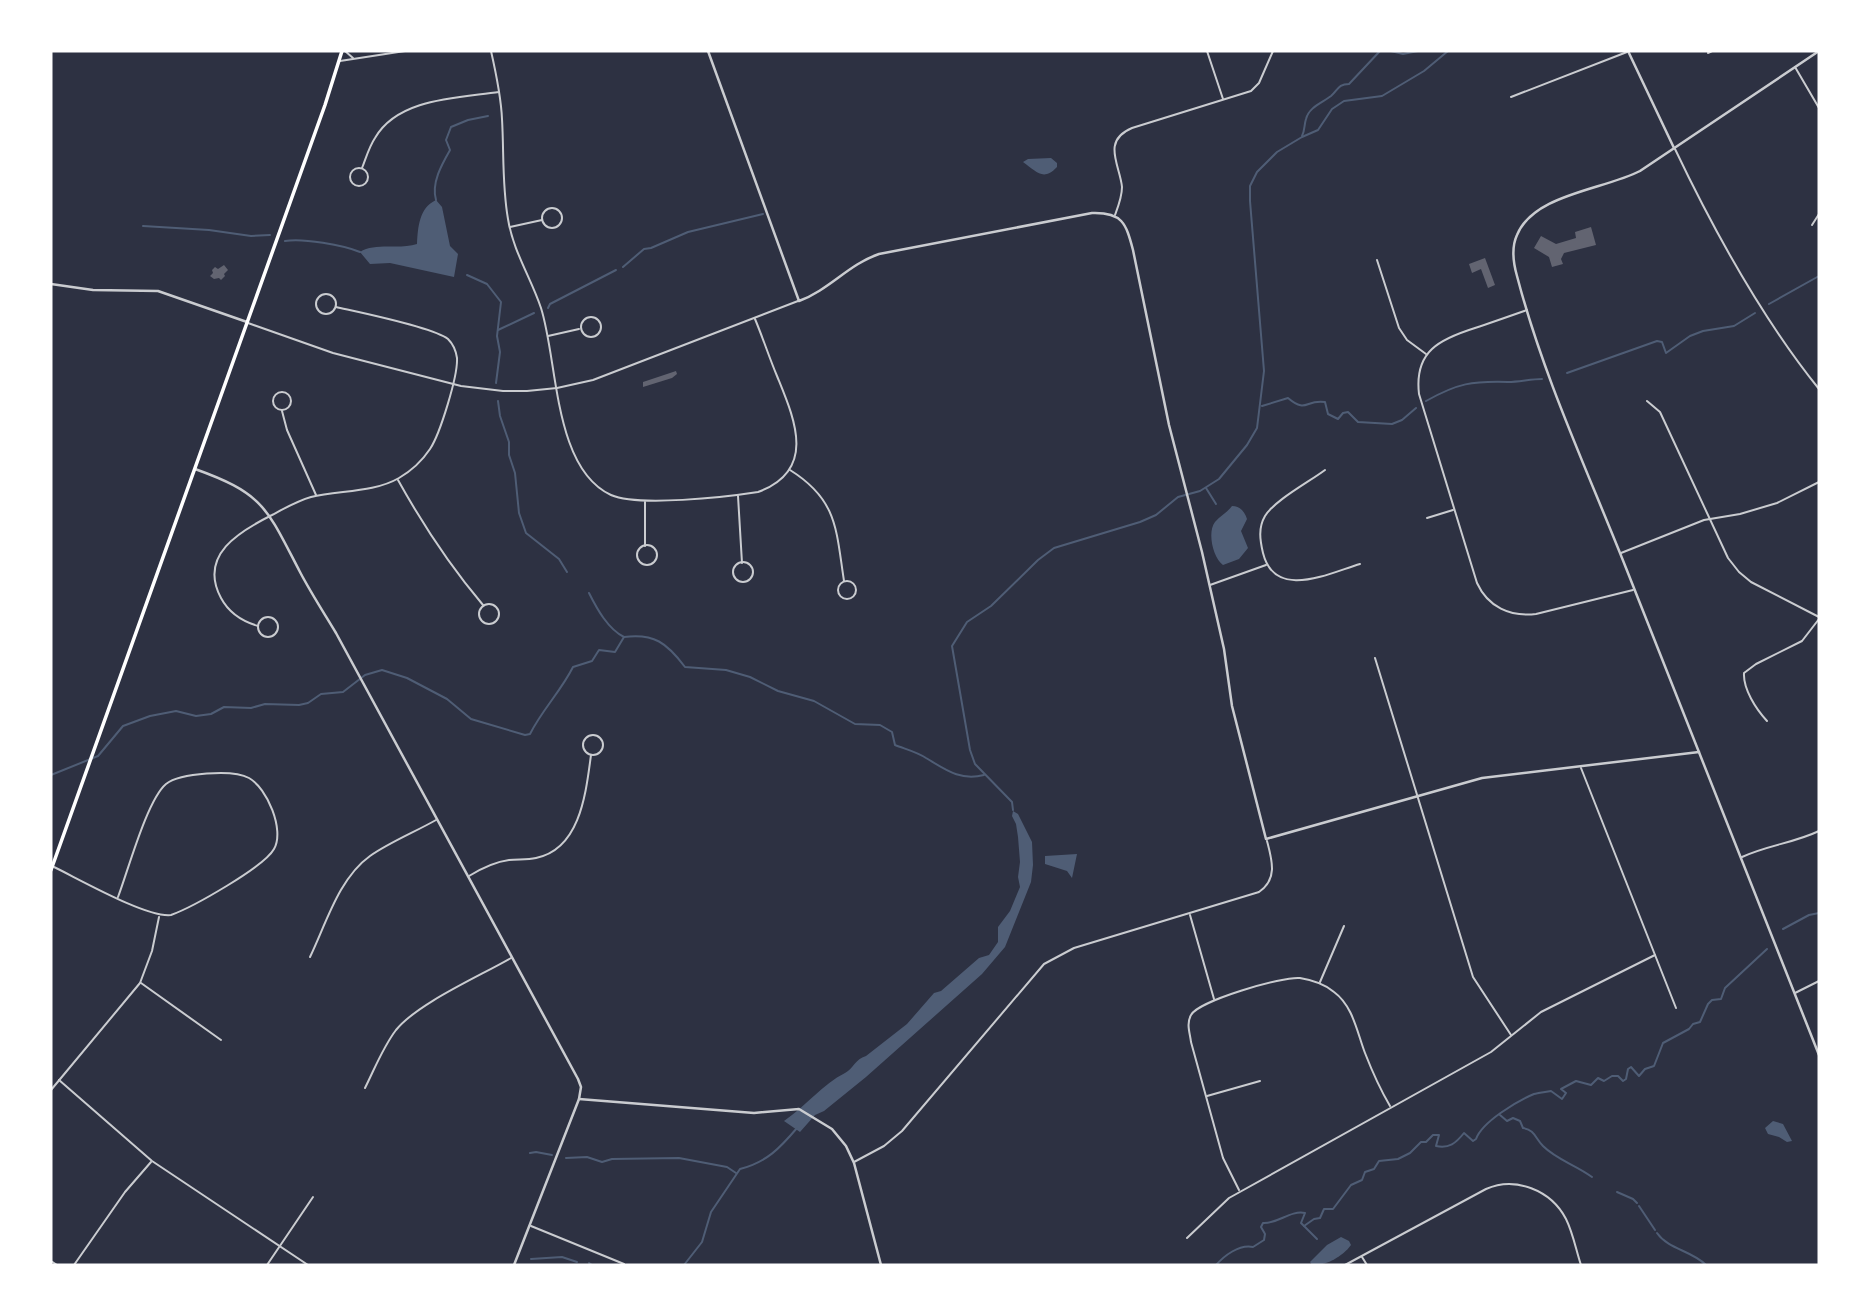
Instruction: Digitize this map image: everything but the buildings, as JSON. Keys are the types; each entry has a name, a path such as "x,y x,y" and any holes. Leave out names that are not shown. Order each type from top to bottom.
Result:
{"highway":[{"path":"51,868 343,51"}],"street":[{"path":"343,51 354,59"},
{"path":"339,61 405,51"},
{"path":"491,51 499,92 509,228 541,308 564,427 587,477 610,495 645,501 738,495 769,488 789,470 797,450 796,426 755,319"},
{"path":"708,51 799,301"},
{"path":"1207,51 1223,100"},
{"path":"1115,215 1122,192 1114,153 1120,135 1132,128 1256,88 1273,51"},
{"path":"1511,97 1628,51 1706,215 1790,354 1819,389"},
{"path":"1708,53 1712,51"},
{"path":"1819,51 1625,179 1546,204 1529,216 1518,232 1513,249 1517,276 1552,383 1819,1055"},
{"path":"1796,67 1819,108"},
{"path":"362,168 376,135 400,113 423,104 499,92"},
{"path":"362,168 367,171 368,180 365,185 356,186 351,181 351,172 362,168"},
{"path":"549,209 559,211 562,216 561,222 554,227 548,226 543,220 544,213 549,209"},
{"path":"51,284 93,290 158,291 333,353 452,383 503,391 557,388 593,380 799,301 820,291 855,264 879,254 1091,213 1115,215 1125,226 1133,250 1169,425 1210,584 1224,649 1232,706 1272,872 1264,888 1254,894 1074,948 1044,964 902,1130 884,1146 856,1159 854,1163"},
{"path":"1812,225 1819,214"},
{"path":"509,228 543,220"},
{"path":"1377,260 1399,328 1407,340 1427,355"},
{"path":"328,294 333,297 336,307 330,313 323,313 318,310 317,301 328,294"},
{"path":"258,626 240,619 225,605 216,584 216,567 222,550 230,540 298,501 376,486 398,479 416,465 432,446 452,383 457,358 447,338 430,331 336,307"},
{"path":"1528,310 1436,344 1427,355 1419,374 1419,394 1477,583 1489,601 1514,614 1536,614 1634,589"},
{"path":"588,317 594,318 600,325 597,334 591,337 580,329 583,320 588,317"},
{"path":"548,335 580,329"},
{"path":"282,411 290,406 291,400 288,394 282,392 274,396 272,401 274,407 282,411 287,430 316,496"},
{"path":"1647,401 1660,412 1728,558 1739,572 1767,592 1819,618 1802,641 1744,673 1754,703 1767,721"},
{"path":"195,469 237,486 253,497 270,515 578,1079 581,1087 579,1099 514,1265"},
{"path":"789,470 822,496 832,514 844,581"},
{"path":"1325,470 1265,516 1260,534 1267,565 1283,578 1296,582 1360,564"},
{"path":"398,479 451,567 484,605"},
{"path":"1620,553 1709,518 1760,509 1819,482"},
{"path":"738,495 742,563"},
{"path":"645,501 645,546"},
{"path":"1427,518 1454,509"},
{"path":"645,546 651,546 656,553 655,559 648,565 642,563 637,555 639,549 645,546"},
{"path":"742,563 748,565 752,572 748,580 743,582 737,580 733,574 736,565 742,563"},
{"path":"1210,584 1267,565"},
{"path":"844,581 852,582 856,587 854,596 849,599 843,598 838,591 839,585 844,581"},
{"path":"490,603 499,609 496,622 486,624 481,620 480,610 484,605 490,603"},
{"path":"269,616 275,619 278,628 275,634 265,637 259,633 258,626 263,618 269,616"},
{"path":"1375,658 1473,976 1512,1036"},
{"path":"589,735 596,735 601,739 602,748 598,754 591,755 585,752 582,742 589,735"},
{"path":"1266,839 1492,776 1699,752"},
{"path":"468,876 492,864 541,857 563,843 584,801 591,755"},
{"path":"1581,767 1676,1008"},
{"path":"51,868 159,915 180,912 261,863 274,849 278,839 276,819 258,786 249,778 228,772 167,783 155,799 118,897"},
{"path":"310,957 340,895 358,867 373,854 437,820"},
{"path":"1741,857 1771,845 1793,842 1819,831"},
{"path":"1189,914 1214,999"},
{"path":"51,1090 140,983 152,951 159,915"},
{"path":"1319,983 1344,926"},
{"path":"1187,1238 1219,1206 1240,1191 1491,1052 1542,1012 1655,955"},
{"path":"365,1088 383,1050 404,1022 423,1007 513,958"},
{"path":"1240,1191 1223,1158 1188,1025 1192,1013 1198,1007 1214,999 1284,980 1300,978 1319,983 1334,992 1347,1005 1378,1085 1390,1107"},
{"path":"1795,993 1819,981"},
{"path":"140,983 220,1040"},
{"path":"60,1080 152,1161 308,1265"},
{"path":"1206,1096 1260,1081"},
{"path":"579,1099 754,1113 799,1109 839,1135 854,1163 881,1265"},
{"path":"74,1265 125,1192 152,1161"},
{"path":"1345,1265 1486,1189 1509,1184 1539,1192 1559,1209 1566,1219 1581,1265"},
{"path":"267,1265 313,1197"},
{"path":"530,1226 624,1264"},
{"path":"1362,1256 1367,1265"},
{"path":"51,1261 57,1265"}],"water":[{"path":"1051,158 1057,163 1057,167 1048,174 1040,174 1023,162 1028,159"},
{"path":"436,200 442,207 450,246 458,254 454,277 390,263 370,264 360,252 373,247 417,244 423,213 430,203"},
{"path":"1232,506 1240,508 1246,516 1241,531 1248,548 1239,559 1223,565 1214,551 1211,532 1215,522"},
{"path":"1013,811 1018,814 1032,842 1033,865 1031,882 1005,947 982,974 866,1077 824,1111 815,1115 800,1132 784,1121 829,1083 848,1071 859,1059 907,1024 934,993 941,991 979,958 989,955 998,942 998,927 1010,911 1020,887 1018,837"},
{"path":"1077,854 1072,878 1067,871 1045,864 1045,856"},
{"path":"1773,1121 1783,1124 1792,1141 1787,1142 1768,1134 1765,1128"},
{"path":"1341,1237 1351,1245 1338,1257 1312,1265 1310,1262 1327,1245"}],"waterway":[{"path":"1302,136 1310,111 1340,86 1349,84 1380,51"},
{"path":"1391,51 1403,54 1418,51"},
{"path":"1013,810 1012,802 975,764 970,750 952,646 967,622 991,606 1054,548 1140,522 1156,515 1178,497 1200,491 1219,479 1247,445 1257,428 1264,371 1250,201 1250,186 1257,172 1277,152 1318,130 1332,109 1344,101 1382,96 1424,71 1448,51"},
{"path":"436,200 436,180 450,150 446,140 451,127 488,116"},
{"path":"623,267 644,249 688,232 763,214"},
{"path":"143,226 209,230 251,236 270,235"},
{"path":"285,241 323,243 360,252"},
{"path":"548,308 550,304 616,270"},
{"path":"467,275 487,284 501,302 496,383"},
{"path":"1769,304 1819,276"},
{"path":"498,330 534,313"},
{"path":"1567,373 1657,341 1662,342 1666,353 1690,336 1734,326 1755,313"},
{"path":"1426,401 1466,384 1542,379"},
{"path":"1262,406 1288,398 1303,406 1313,402 1325,402 1328,414 1338,419 1348,412 1358,422 1392,424 1402,420 1416,408"},
{"path":"498,401 515,473 519,513 526,533 559,559 567,572"},
{"path":"1206,488 1216,504"},
{"path":"589,593 608,624 624,637"},
{"path":"51,775 98,756 123,726 150,716 176,711 196,716 211,714 224,707 299,705 308,703 321,694 343,692 365,675 382,670 407,678 447,699 471,719 525,735 530,734 573,667 592,661 599,650 615,652 624,637 634,636 652,638 666,646 685,667 726,670 750,677 778,691 814,701 855,724 880,725 892,732 895,745 919,754 954,773 968,777 984,775"},
{"path":"1783,929 1809,915 1819,913"},
{"path":"1216,1265 1232,1252 1242,1247 1253,1247 1264,1240 1265,1234 1261,1227 1263,1223 1300,1213 1305,1213 1301,1223 1304,1226 1320,1218 1324,1209 1333,1209 1351,1185 1362,1180 1365,1172 1374,1169 1379,1161 1398,1159 1433,1135 1439,1135 1436,1146 1441,1147 1452,1144 1464,1133 1473,1141 1493,1119 1534,1094 1551,1091 1562,1099 1566,1093 1561,1089 1576,1081 1591,1085 1598,1078 1604,1081 1612,1076 1618,1076 1623,1081 1631,1067 1639,1076 1645,1069 1654,1066 1663,1043 1700,1022 1708,1004 1712,1000 1721,999 1725,988 1767,949"},
{"path":"1500,1115 1507,1121 1513,1118 1520,1121 1523,1128 1532,1132 1548,1151 1592,1177"},
{"path":"684,1265 702,1242 711,1212 740,1169 772,1153 797,1128"},
{"path":"530,1153 552,1155"},
{"path":"566,1158 587,1157 602,1162 612,1159 679,1158 727,1167 736,1173"},
{"path":"1617,1192 1637,1203"},
{"path":"1639,1206 1655,1230"},
{"path":"1304,1226 1317,1239"},
{"path":"1657,1233 1668,1243 1706,1265"},
{"path":"531,1259 562,1257 577,1262"}]}
